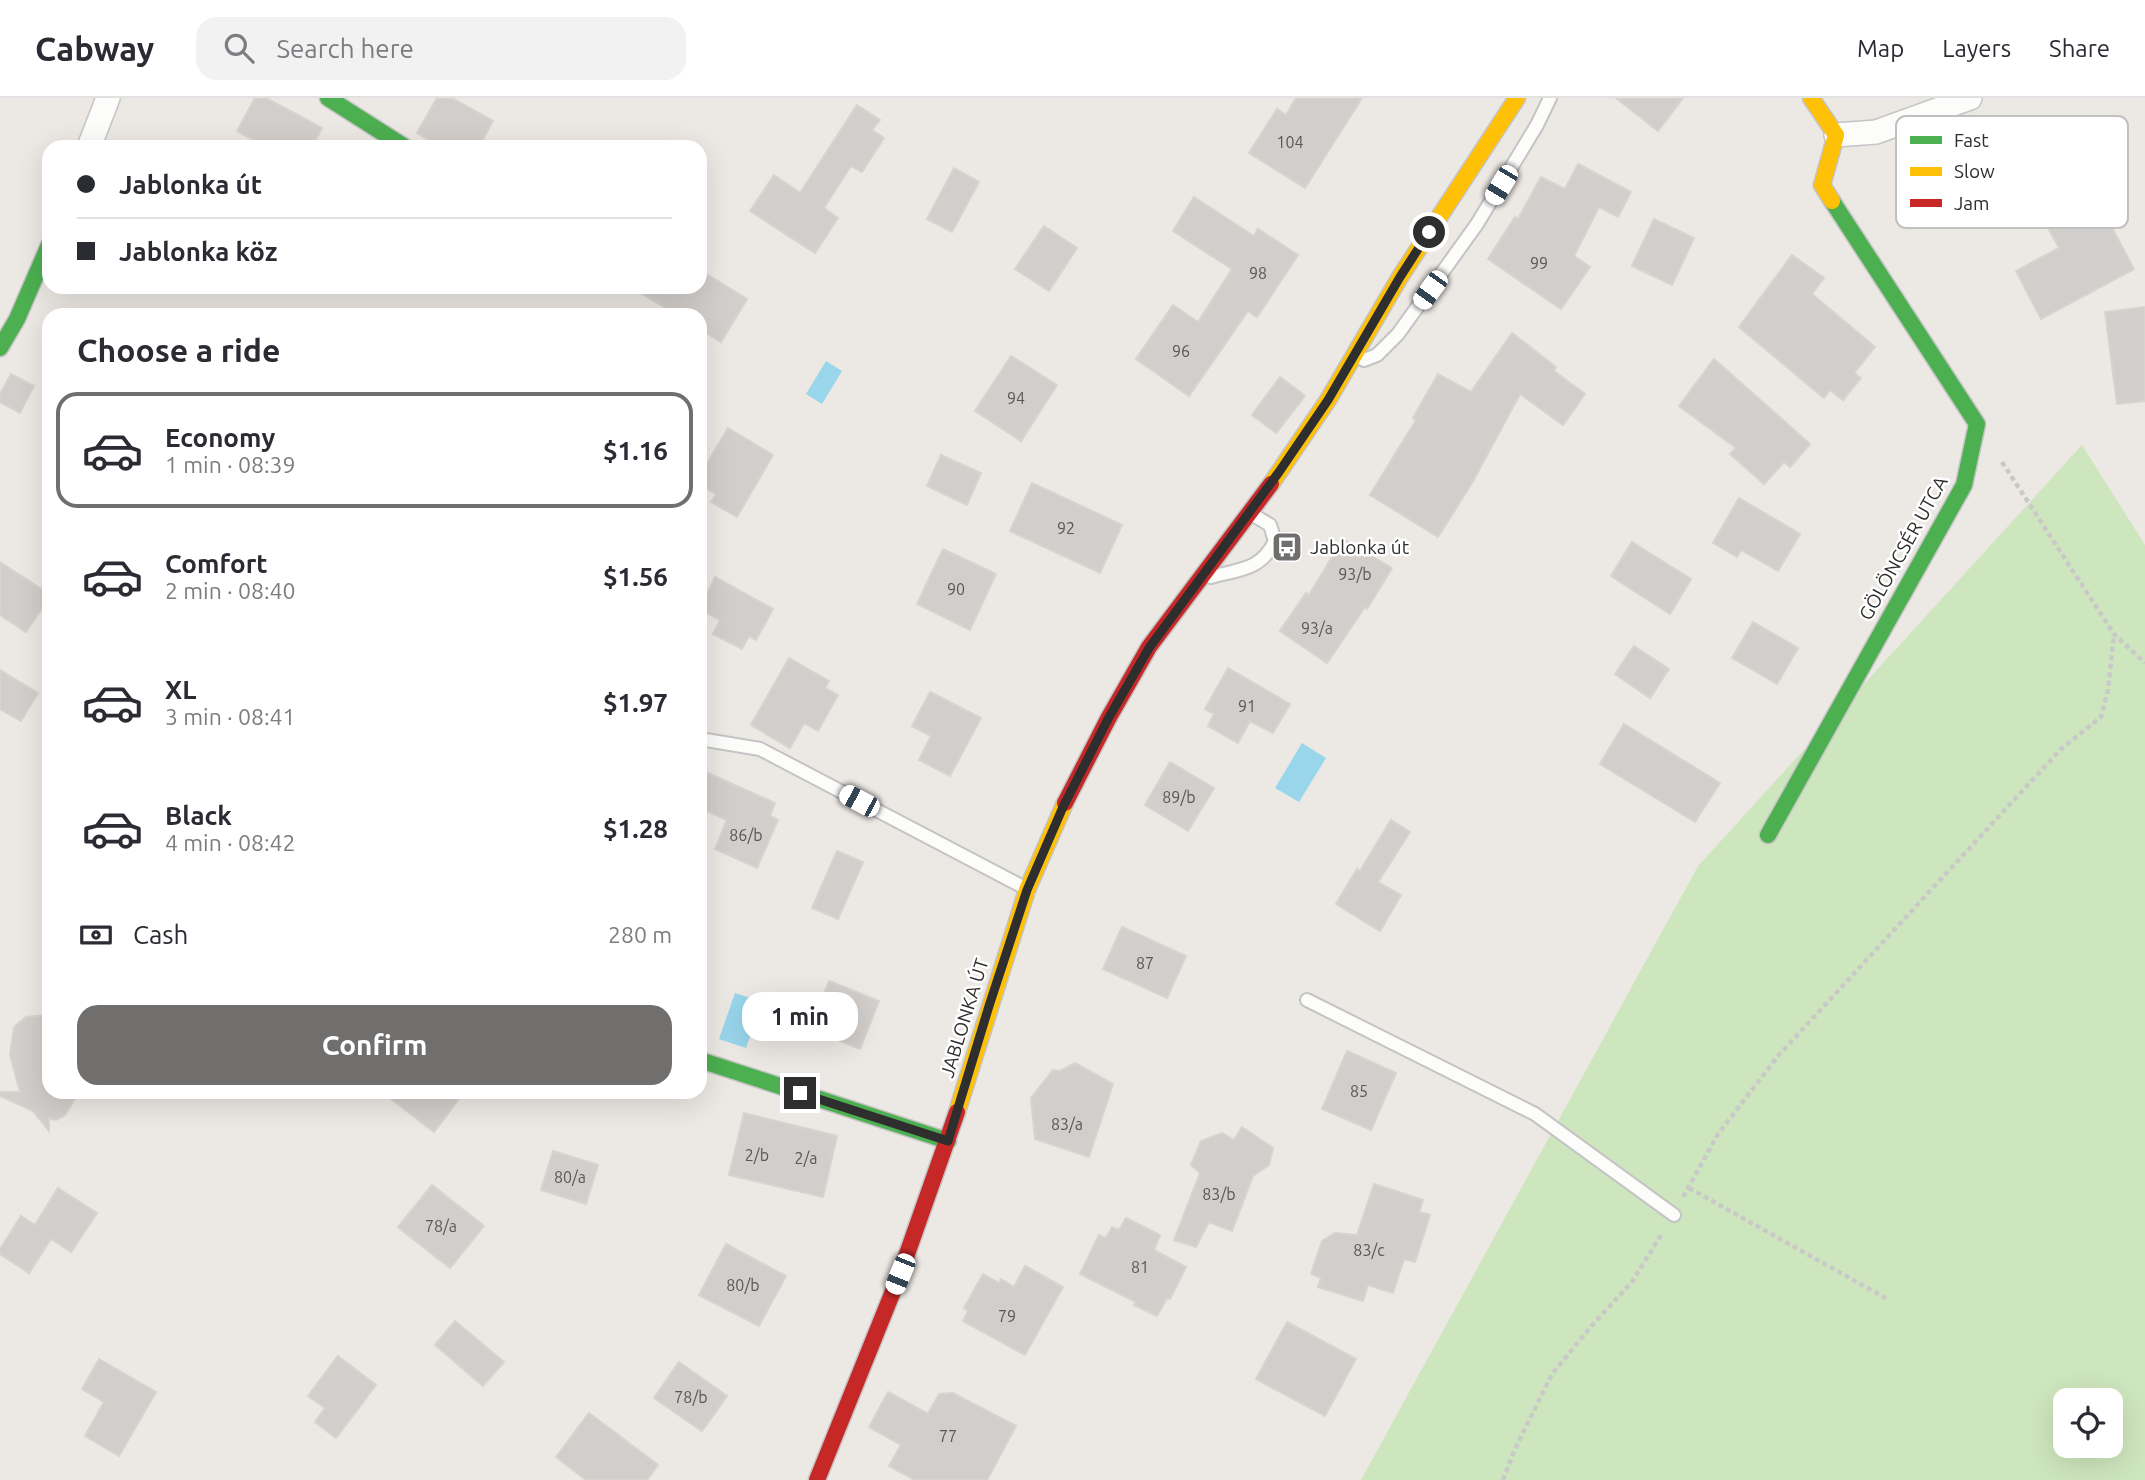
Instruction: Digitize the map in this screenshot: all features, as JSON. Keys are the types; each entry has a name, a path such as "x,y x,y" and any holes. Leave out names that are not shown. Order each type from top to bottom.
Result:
{"street":[{"path":"92,140 108,98"},
{"path":"328,98 394,140"},
{"name":"JABLONKA ÚT","path":"817,1480 900,1274 948,1141 1027,890 1063,807 1108,719 1149,648 1328,400 1400,277 1517,98"},
{"path":"1811,98 1836,135 1876,132 1896,125"},
{"path":"1920,116 1970,98"},
{"name":"GÖLÖNCSÉR UTCA","path":"1768,835 1964,485 1977,424 1822,185 1836,135"},
{"path":"0,348 17,319 42,262"},
{"path":"707,1062 948,1141"}],"lane":[{"path":"1355,355 1364,360 1377,355 1398,334 1477,224 1537,125 1550,98"},
{"path":"1197,581 1255,565 1268,555 1275,541 1270,526 1249,513"},
{"path":"707,740 760,749 1027,890"},
{"path":"1307,999 1535,1114 1674,1214"}],"path":[{"path":"2000,459 2114,634 2145,663"},
{"path":"1503,1480 1515,1449 1552,1374 1632,1282 1718,1135 1778,1056 2060,750 2101,717 2108,690 2114,634"},
{"path":"1689,1188 1889,1300"}],"green space":[{"path":"2082,445 2145,545 2145,1480 1361,1480 1698,866"}],"water":[{"path":"826,361 842,371 822,404 806,394"},
{"path":"1302,743 1326,758 1299,802 1275,788"},
{"path":"735,993 762,1002 746,1048 719,1039"}],"building":[{"path":"255,98 266,98 322,128 316,140 253,140 237,131"},
{"path":"437,98 452,98 493,121 483,140 428,140 417,133"},
{"path":"1296,98 1362,98 1305,188 1249,153 1277,109 1286,115"},
{"path":"1616,98 1683,98 1658,131"},
{"path":"857,105 880,120 872,130 884,138 862,172 851,166 824,208 838,218 815,253 750,211 774,175 800,193"},
{"path":"1578,164 1631,192 1618,217 1599,207 1574,256 1590,267 1561,309 1488,259 1515,217 1518,219 1541,177 1565,189"},
{"path":"954,168 979,182 952,232 927,219"},
{"path":"1194,197 1254,236 1258,229 1298,255 1257,317 1248,311 1189,396 1136,359 1173,305 1198,322 1232,269 1173,231"},
{"path":"1654,219 1694,238 1672,285 1632,266"},
{"path":"1044,226 1077,248 1049,291 1015,269"},
{"path":"2048,228 2112,228 2134,269 2041,319 2016,271 2059,248"},
{"path":"1792,255 1824,278 1812,294 1875,347 1854,373 1861,378 1843,400 1830,390 1824,398 1739,327"},
{"path":"707,274 747,299 721,342 707,333 707,308 666,308 642,294 707,294"},
{"path":"2145,307 2145,401 2117,404 2105,312"},
{"path":"1512,333 1556,367 1554,371 1585,394 1563,425 1520,394 1472,483 1438,537 1370,495 1416,420 1413,418 1438,374 1471,392"},
{"path":"1011,356 1057,385 1021,441 975,411"},
{"path":"1714,359 1810,444 1790,467 1784,462 1764,484 1730,454 1736,448 1679,406"},
{"path":"11,374 34,386 20,413 0,402 0,394"},
{"path":"1280,377 1305,396 1276,433 1252,415"},
{"path":"728,428 773,455 737,517 711,502 716,494 707,489 707,463"},
{"path":"941,455 981,473 967,505 927,486"},
{"path":"1032,483 1122,525 1100,573 1010,531"},
{"path":"1739,498 1800,534 1778,571 1741,550 1737,557 1713,543"},
{"path":"1343,539 1392,568 1367,609 1365,607 1327,663 1280,631 1306,593 1309,595"},
{"path":"1632,542 1691,579 1670,614 1611,576"},
{"path":"943,549 996,574 970,630 917,604"},
{"path":"0,562 42,589 42,608 26,632 0,615"},
{"path":"715,577 773,609 756,640 749,636 742,649 713,634 720,620 707,613 707,594"},
{"path":"1753,622 1798,648 1777,684 1732,658"},
{"path":"1634,646 1669,669 1650,698 1615,674"},
{"path":"789,658 829,681 825,688 838,695 818,731 804,723 790,748 751,725"},
{"path":"1228,668 1290,704 1273,733 1250,721 1238,743 1208,726 1214,714 1205,709"},
{"path":"0,670 38,693 21,721 0,709"},
{"path":"930,692 981,718 950,776 919,760 931,736 912,726"},
{"path":"1624,724 1720,783 1695,822 1600,764"},
{"path":"1170,762 1214,788 1188,831 1145,805"},
{"path":"708,773 775,803 770,816 778,820 757,868 715,849 727,820 707,811"},
{"path":"1391,820 1410,832 1378,882 1401,895 1380,931 1336,904"},
{"path":"837,851 863,862 838,919 812,908"},
{"path":"1122,927 1186,956 1167,998 1103,969"},
{"path":"829,981 879,1001 860,1049 810,1029"},
{"path":"42,1016 42,1099 75,1099 65,1115 56,1120 49,1118 49,1131 33,1111 0,1096 0,1092 20,1092 10,1055 14,1027 26,1017"},
{"path":"1347,1051 1396,1073 1371,1130 1322,1109"},
{"path":"1075,1063 1113,1084 1089,1157 1035,1139 1031,1098 1053,1070 1060,1071"},
{"path":"391,1099 459,1099 434,1132"},
{"path":"744,1113 837,1136 823,1197 729,1175"},
{"path":"1242,1127 1273,1148 1269,1165 1253,1176 1232,1231 1209,1222 1196,1247 1174,1240 1200,1173 1191,1165 1201,1141 1222,1133 1234,1140"},
{"path":"553,1151 598,1165 586,1204 541,1190"},
{"path":"1374,1184 1423,1200 1419,1212 1430,1215 1415,1262 1404,1259 1393,1293 1368,1285 1363,1301 1318,1287 1321,1278 1311,1274 1322,1241 1335,1233 1357,1235"},
{"path":"432,1185 484,1226 450,1268 398,1227"},
{"path":"58,1188 97,1213 71,1252 51,1239 29,1273 0,1254 0,1249 21,1216 35,1225"},
{"path":"1126,1218 1160,1235 1154,1250 1186,1267 1170,1299 1167,1298 1157,1316 1134,1305 1136,1302 1080,1274 1099,1235 1106,1238 1112,1227 1119,1230"},
{"path":"726,1244 786,1276 759,1326 699,1295"},
{"path":"1025,1266 1063,1287 1025,1355 963,1321 968,1311 964,1308 983,1274 999,1283 1001,1279 1014,1287"},
{"path":"455,1321 504,1362 483,1386 435,1345"},
{"path":"1287,1322 1356,1359 1325,1416 1256,1379"},
{"path":"338,1356 376,1385 336,1438 315,1422 325,1408 308,1396"},
{"path":"99,1359 156,1392 119,1456 85,1436 104,1402 82,1389"},
{"path":"679,1362 727,1396 702,1431 654,1398"},
{"path":"888,1392 928,1414 939,1394 953,1393 1016,1426 987,1480 915,1480 889,1466 901,1445 869,1427"},
{"path":"589,1413 658,1465 647,1480 586,1480 556,1457"}],"traffic: fast":[{"path":"328,98 394,140"},
{"path":"1768,835 1964,485 1977,424 1832,201"},
{"path":"0,348 17,319 42,261"},
{"path":"707,1062 948,1141"}],"traffic: slow":[{"path":"1271,484 1328,400 1400,277 1517,98"},
{"path":"1811,98 1836,135 1822,185 1832,201"},
{"path":"957,1112 1027,890 1065,803"}],"traffic: jam":[{"path":"1065,803 1149,647 1271,484"},
{"path":"817,1480 900,1274 957,1112"}],"place":[{"name":"Jablonka út","path":"1287,547"}],"route":[{"path":"800,1093 948,1141 1027,890 1063,807 1108,719 1149,648 1279,472 1328,400 1429,232"}]}
